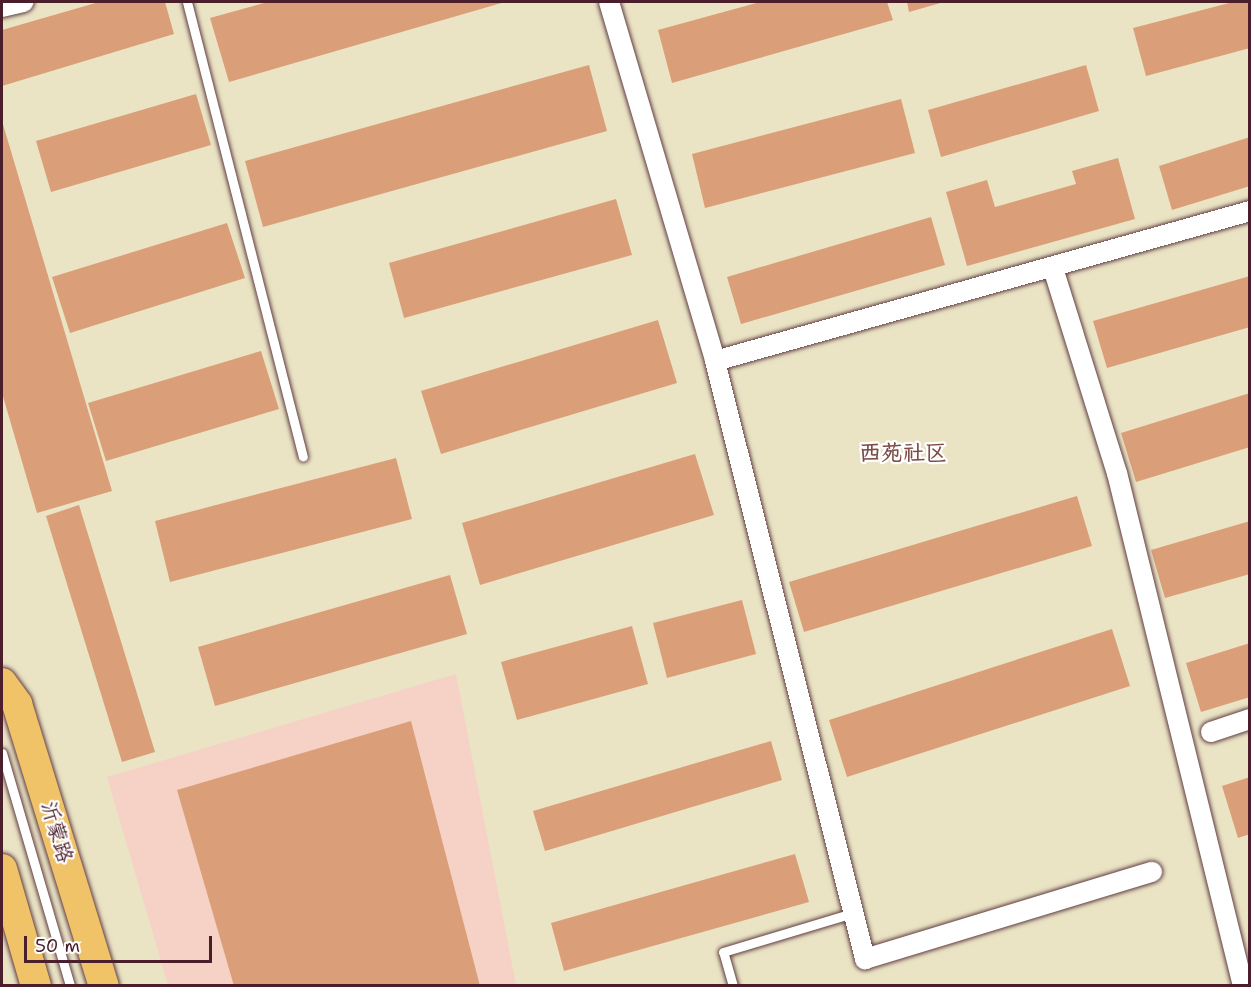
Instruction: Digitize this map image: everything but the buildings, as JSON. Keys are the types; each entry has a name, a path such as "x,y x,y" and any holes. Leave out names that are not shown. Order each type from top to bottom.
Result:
{"main road":[{"name":"沂蒙路","path":"2,683 17,704 104,986"},
{"path":"2,869 36,986"}],"street":[{"path":"2,8 23,2"},
{"path":"609,2 716,361 865,959 1152,872"},
{"path":"716,361 1250,211"},
{"path":"1053,268 1117,473 1243,986"},
{"path":"1211,732 1250,719"}],"lane":[{"path":"187,2 303,456"},
{"path":"2,753 70,986"},
{"path":"733,986 723,952 853,913"}],"shaded area":[{"path":"456,674 516,985 168,985 107,777"}],"district":[{"name":"西苑社区","path":"903,453"}]}
